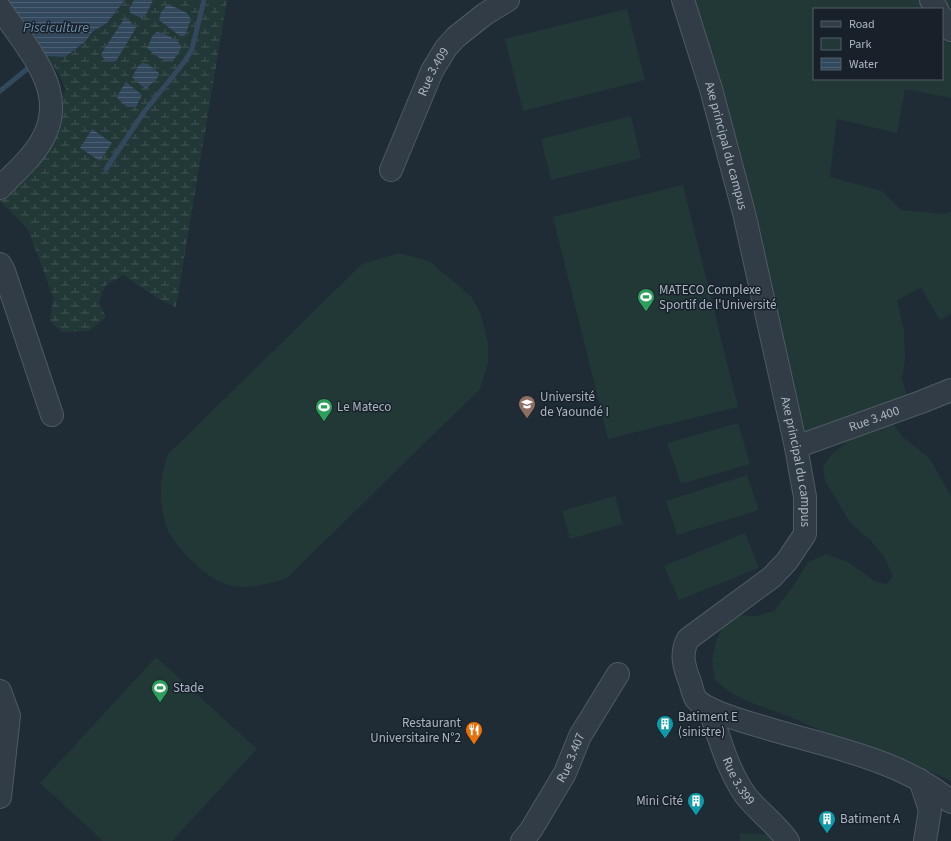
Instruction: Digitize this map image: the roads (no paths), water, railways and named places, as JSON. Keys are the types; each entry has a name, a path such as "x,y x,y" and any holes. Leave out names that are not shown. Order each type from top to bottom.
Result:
{"street":[{"name":"Rue 3.409","path":"391,170 432,71 446,48 456,37 473,23 508,0"},
{"name":"Axe principal du campus","path":"683,0 711,89 744,213 796,447 805,497 805,534 787,561 772,577 688,639 684,646 684,667 696,700 709,708 738,720 869,758 920,780 951,802"},
{"path":"0,8 45,75 49,90 51,118 46,133 31,156 0,188"},
{"path":"943,18 951,30"},
{"path":"0,264 4,271 52,415"},
{"name":"Rue 3.400","path":"796,447 951,390"},
{"name":"Rue 3.407","path":"522,841 531,830 565,773 580,736 618,674"},
{"path":"0,690 9,716 0,797"},
{"name":"Rue 3.399","path":"709,708 722,745 738,782 747,796 788,841"},
{"path":"920,780 930,810 926,841"}],"water":[{"name":"Pisciculture","path":"0,0 125,0 107,23 92,32 86,41 65,57 43,56"},
{"path":"134,0 153,0 147,13 142,18 130,13 129,9"},
{"path":"168,4 187,13 191,19 185,36 180,36 159,20 161,12"},
{"path":"124,19 129,20 136,28 116,61 105,61 101,54"},
{"path":"157,32 172,37 181,45 180,51 172,62 159,58 147,48 153,35"},
{"path":"142,63 148,64 159,73 159,76 147,88 143,87 132,77 138,66"},
{"path":"126,82 142,95 136,107 127,107 118,99 117,96"},
{"path":"92,129 112,143 100,161 80,148"}],"waterway":[{"path":"106,169 144,112 185,61 192,49 204,0"},
{"path":"0,91 32,65"}],"place":[{"name":"MATECO Complexe Sportif de l'Université","path":"646,312"},
{"name":"Université de Yaoundé I","path":"527,419"},
{"name":"Le Mateco","path":"324,422"},
{"name":"Stade","path":"160,703"},
{"name":"Batiment E (sinistre)","path":"665,739"},
{"name":"Restaurant Universitaire N°2","path":"474,745"},
{"name":"Mini Cité","path":"696,816"},
{"name":"Batiment A","path":"827,834"}]}
